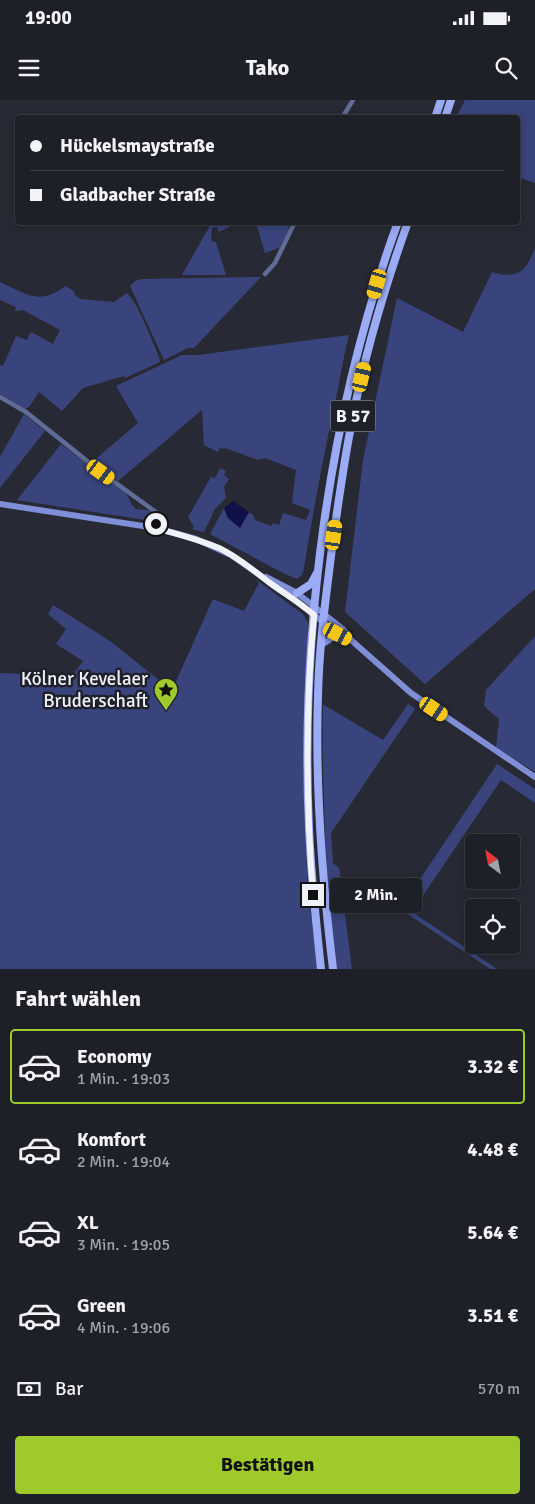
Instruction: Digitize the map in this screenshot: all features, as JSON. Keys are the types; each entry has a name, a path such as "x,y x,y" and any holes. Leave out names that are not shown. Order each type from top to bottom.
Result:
{"main road":[{"path":"446,115 453,100"},
{"path":"436,115 440,102"},
{"name":"B 57","path":"321,969 314,912 308,829 310,652 318,571 332,476 353,374 377,284 397,225"},
{"name":"B 57","path":"332,969 325,908 320,828 318,697 320,646 336,516 353,416 376,321 407,225"},
{"path":"0,504 156,528 196,539 220,549 314,611"},
{"path":"296,593 311,584 318,571"},
{"path":"263,576 271,578 296,593 338,634 350,640 411,694 535,777"},
{"path":"324,619 343,629 350,640"},
{"path":"320,646 338,634"}],"street":[{"path":"344,115 353,100"},
{"path":"265,274 275,263 294,225"},
{"path":"0,397 26,412 101,472 157,513 156,528"}],"shaded area":[{"path":"465,100 535,100 535,183 520,178 520,115 457,115"},
{"path":"210,225 233,225 219,232 217,227 212,228 211,241 216,242 226,275 182,275"},
{"path":"257,225 288,226 289,230 279,248 265,253"},
{"path":"535,247 535,589 425,684 345,612 363,460 397,298 463,332 492,272 509,275 520,272 529,262"},
{"path":"261,277 194,348 188,348 164,360 130,286 135,281 142,279"},
{"path":"0,282 26,294 40,297 48,296 65,286 74,291 75,295 80,299 114,302 127,293 140,313 160,362 125,378 124,376 83,388 62,411 39,392 30,406 25,409 0,394 0,365 3,366 16,336 27,340 31,332 53,344 60,330 23,310 15,311 16,307 0,300"},
{"path":"349,335 322,465 304,568 302,575 297,579 210,534 224,508 228,518 240,527 249,512 254,516 255,520 271,526 273,523 279,525 283,513 306,520 310,510 292,503 296,470 265,458 258,460 225,448 220,448 218,452 204,445 202,410 118,481 92,462 138,423 116,386 182,355 198,355"},
{"path":"24,414 45,431 0,488 0,457"},
{"path":"61,444 126,493 136,509 149,510 151,518 145,520 17,500"},
{"path":"220,468 226,471 224,475 229,479 224,487 226,498 215,509 204,532 192,529 194,527 188,517 211,477 215,478"},
{"path":"233,501 249,512 240,528 228,518 224,508"},
{"path":"254,578 304,615 308,623 304,810 312,924 318,969 0,969 0,673 72,676 83,661 56,644 66,629 48,614 53,605 110,641 169,688 165,697 168,699 213,599 244,611 259,583"},
{"path":"535,636 535,772 496,747 499,719 484,706 486,690"},
{"path":"408,704 415,709 331,833 333,863 339,868 352,969 336,969 325,838 323,707 324,705 383,740"},
{"path":"497,764 535,789 535,803 501,780 412,912 465,948 465,952 400,909"},
{"path":"468,954 475,954 497,969 490,969"}],"place":[{"name":"Kölner Kevelaer Bruderschaft","path":"166,711"}],"route":[{"path":"156,524 156,528 196,539 231,555 263,576 268,582 293,598 314,615 310,652 307,769 308,829 313,895"}]}
